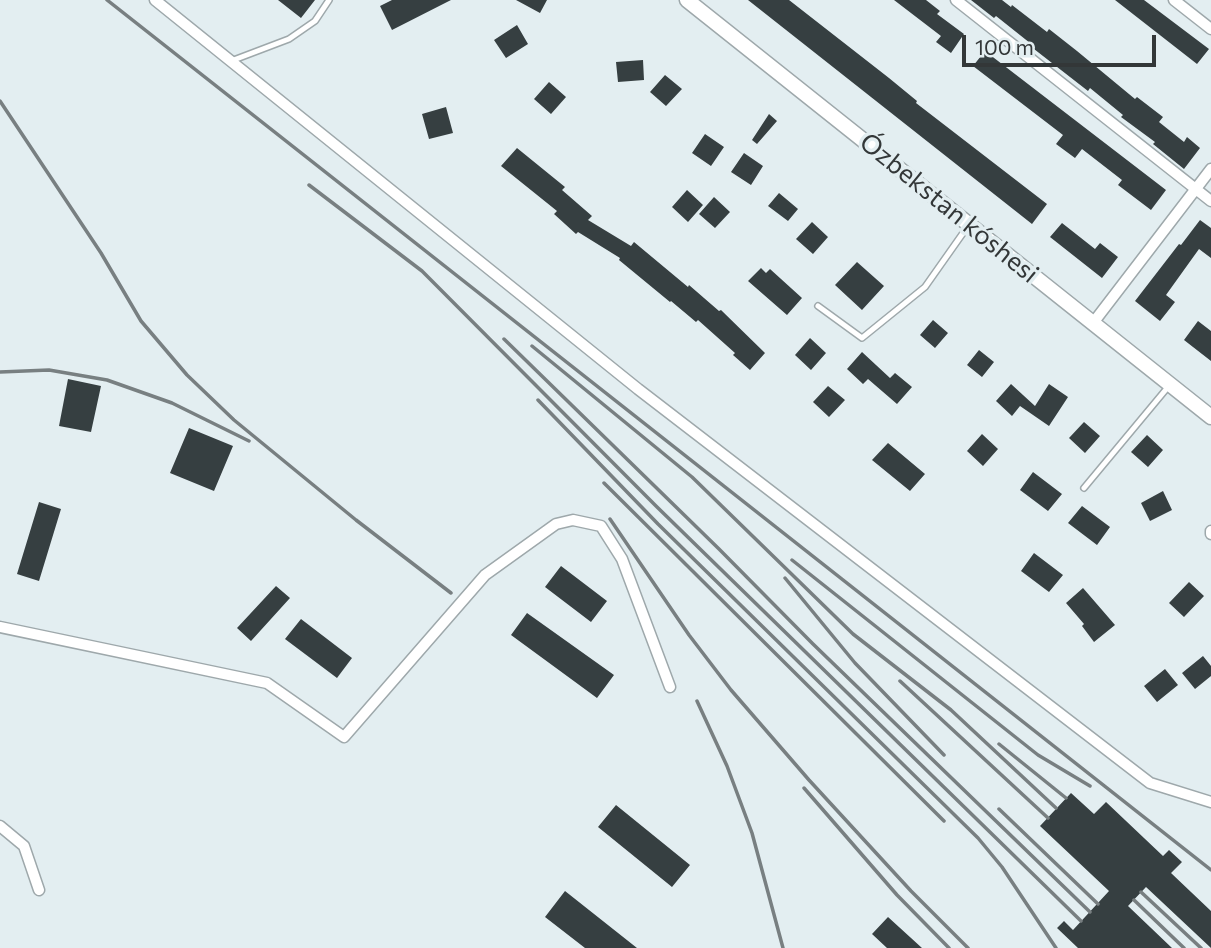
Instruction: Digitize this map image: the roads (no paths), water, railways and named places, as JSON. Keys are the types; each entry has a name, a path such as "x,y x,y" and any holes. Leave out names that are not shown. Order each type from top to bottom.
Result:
{"street":[{"path":"155,0 638,389 1150,783 1211,802"},
{"name":"Ózbekstan kóshesi","path":"687,0 1211,417"},
{"path":"956,0 1211,201"},
{"path":"1174,0 1211,29"},
{"path":"1093,323 1211,169"},
{"path":"0,627 267,683 344,737 485,575 556,524 573,520 601,526 622,559 670,687"},
{"path":"0,826 24,846 39,890"}],"lane":[{"path":"231,61 289,39 315,21 329,0"},
{"path":"818,306 862,338 925,287 969,224"},
{"path":"1084,488 1170,385"}],"railway":[{"path":"107,0 1211,870"},
{"path":"0,101 101,253 141,321 187,375 234,420 356,520 451,593"},
{"path":"309,185 422,271 656,506 1081,921"},
{"path":"504,339 1090,912"},
{"path":"532,346 692,477 853,634 951,710 1056,808"},
{"path":"0,372 49,370 107,380 172,403 249,441"},
{"path":"538,400 658,524 978,838 1002,867 1056,948"},
{"path":"604,483 944,821"},
{"path":"610,519 689,635 731,690 809,780 911,891 968,948"},
{"path":"792,560 1038,755 1090,786"},
{"path":"785,578 855,663 944,755"},
{"path":"900,681 1048,818"},
{"path":"697,701 727,766 752,833 783,948"},
{"path":"999,744 1066,798"},
{"path":"804,788 897,895 949,948"},
{"path":"999,809 1098,904"},
{"path":"1141,892 1201,948"},
{"path":"1134,900 1184,948"}]}
